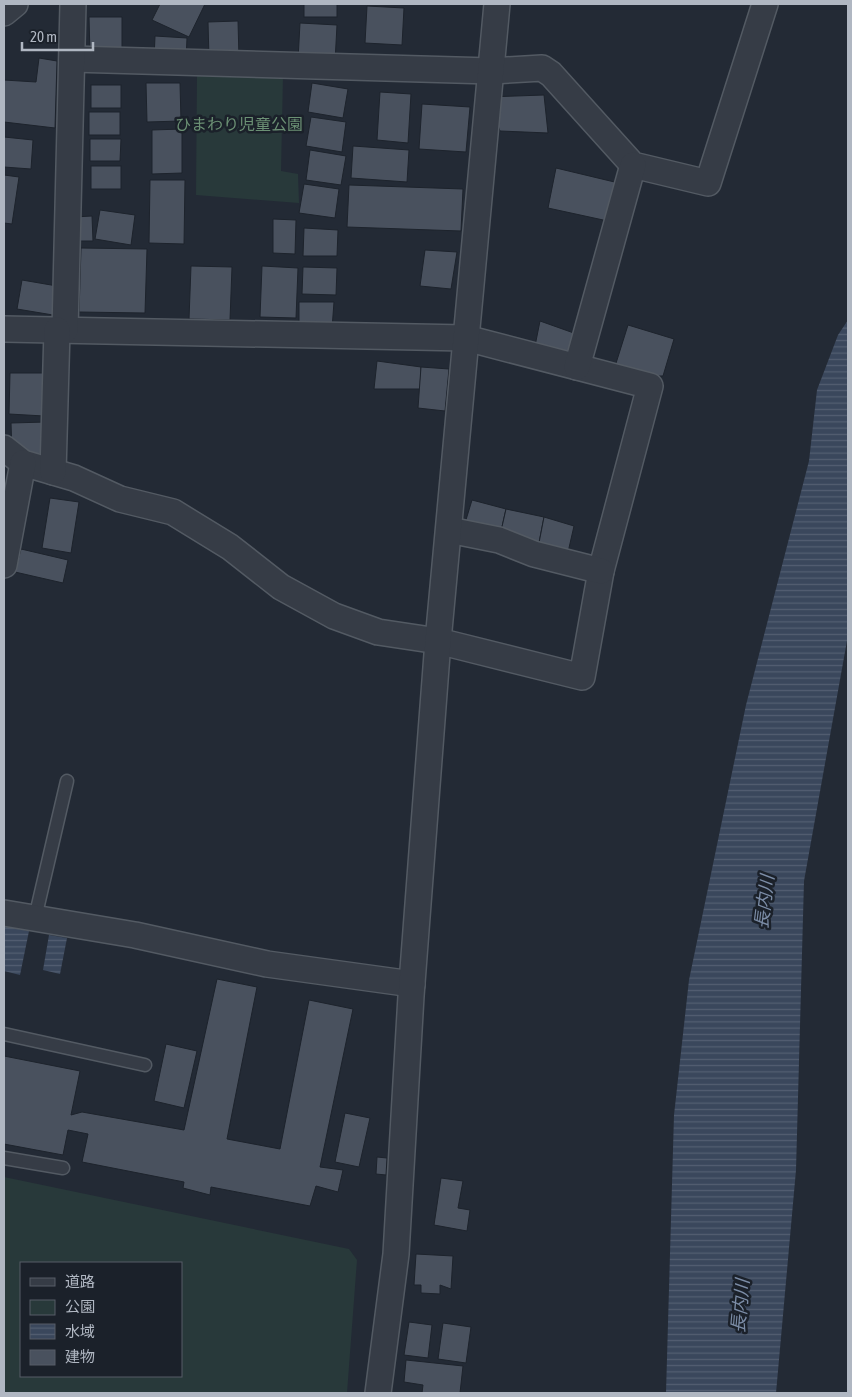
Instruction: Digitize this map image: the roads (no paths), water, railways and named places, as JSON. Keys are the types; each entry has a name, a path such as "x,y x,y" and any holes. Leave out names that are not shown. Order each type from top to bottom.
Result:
{"street":[{"path":"4,12 15,4"},
{"path":"53,472 61,330 73,4"},
{"path":"378,1393 396,1254 412,984 438,641 497,4"},
{"path":"72,59 491,71 542,68 551,74 633,165 708,183 765,4"},
{"path":"577,367 633,165"},
{"path":"4,329 466,338 650,386 601,571 582,677 438,641 378,632 334,616 281,587 230,546 173,512 120,499 74,478 10,457 4,565"},
{"path":"449,530 499,540 534,554 601,571"},
{"path":"4,912 135,934 267,964 412,984"}],"lane":[{"path":"35,918 67,781"},
{"path":"4,1034 145,1065"},
{"path":"4,1158 63,1168"}],"water":[{"name":"長内川","path":"848,320 848,635 804,881 796,1170 776,1393 666,1393 674,1115 689,980 746,705 809,461 817,390 838,335"},
{"path":"4,926 29,931 20,975 4,971"},
{"path":"49,935 67,938 60,974 43,970"}],"park label":[{"name":"ひまわり児童公園","path":"239,124"}]}
